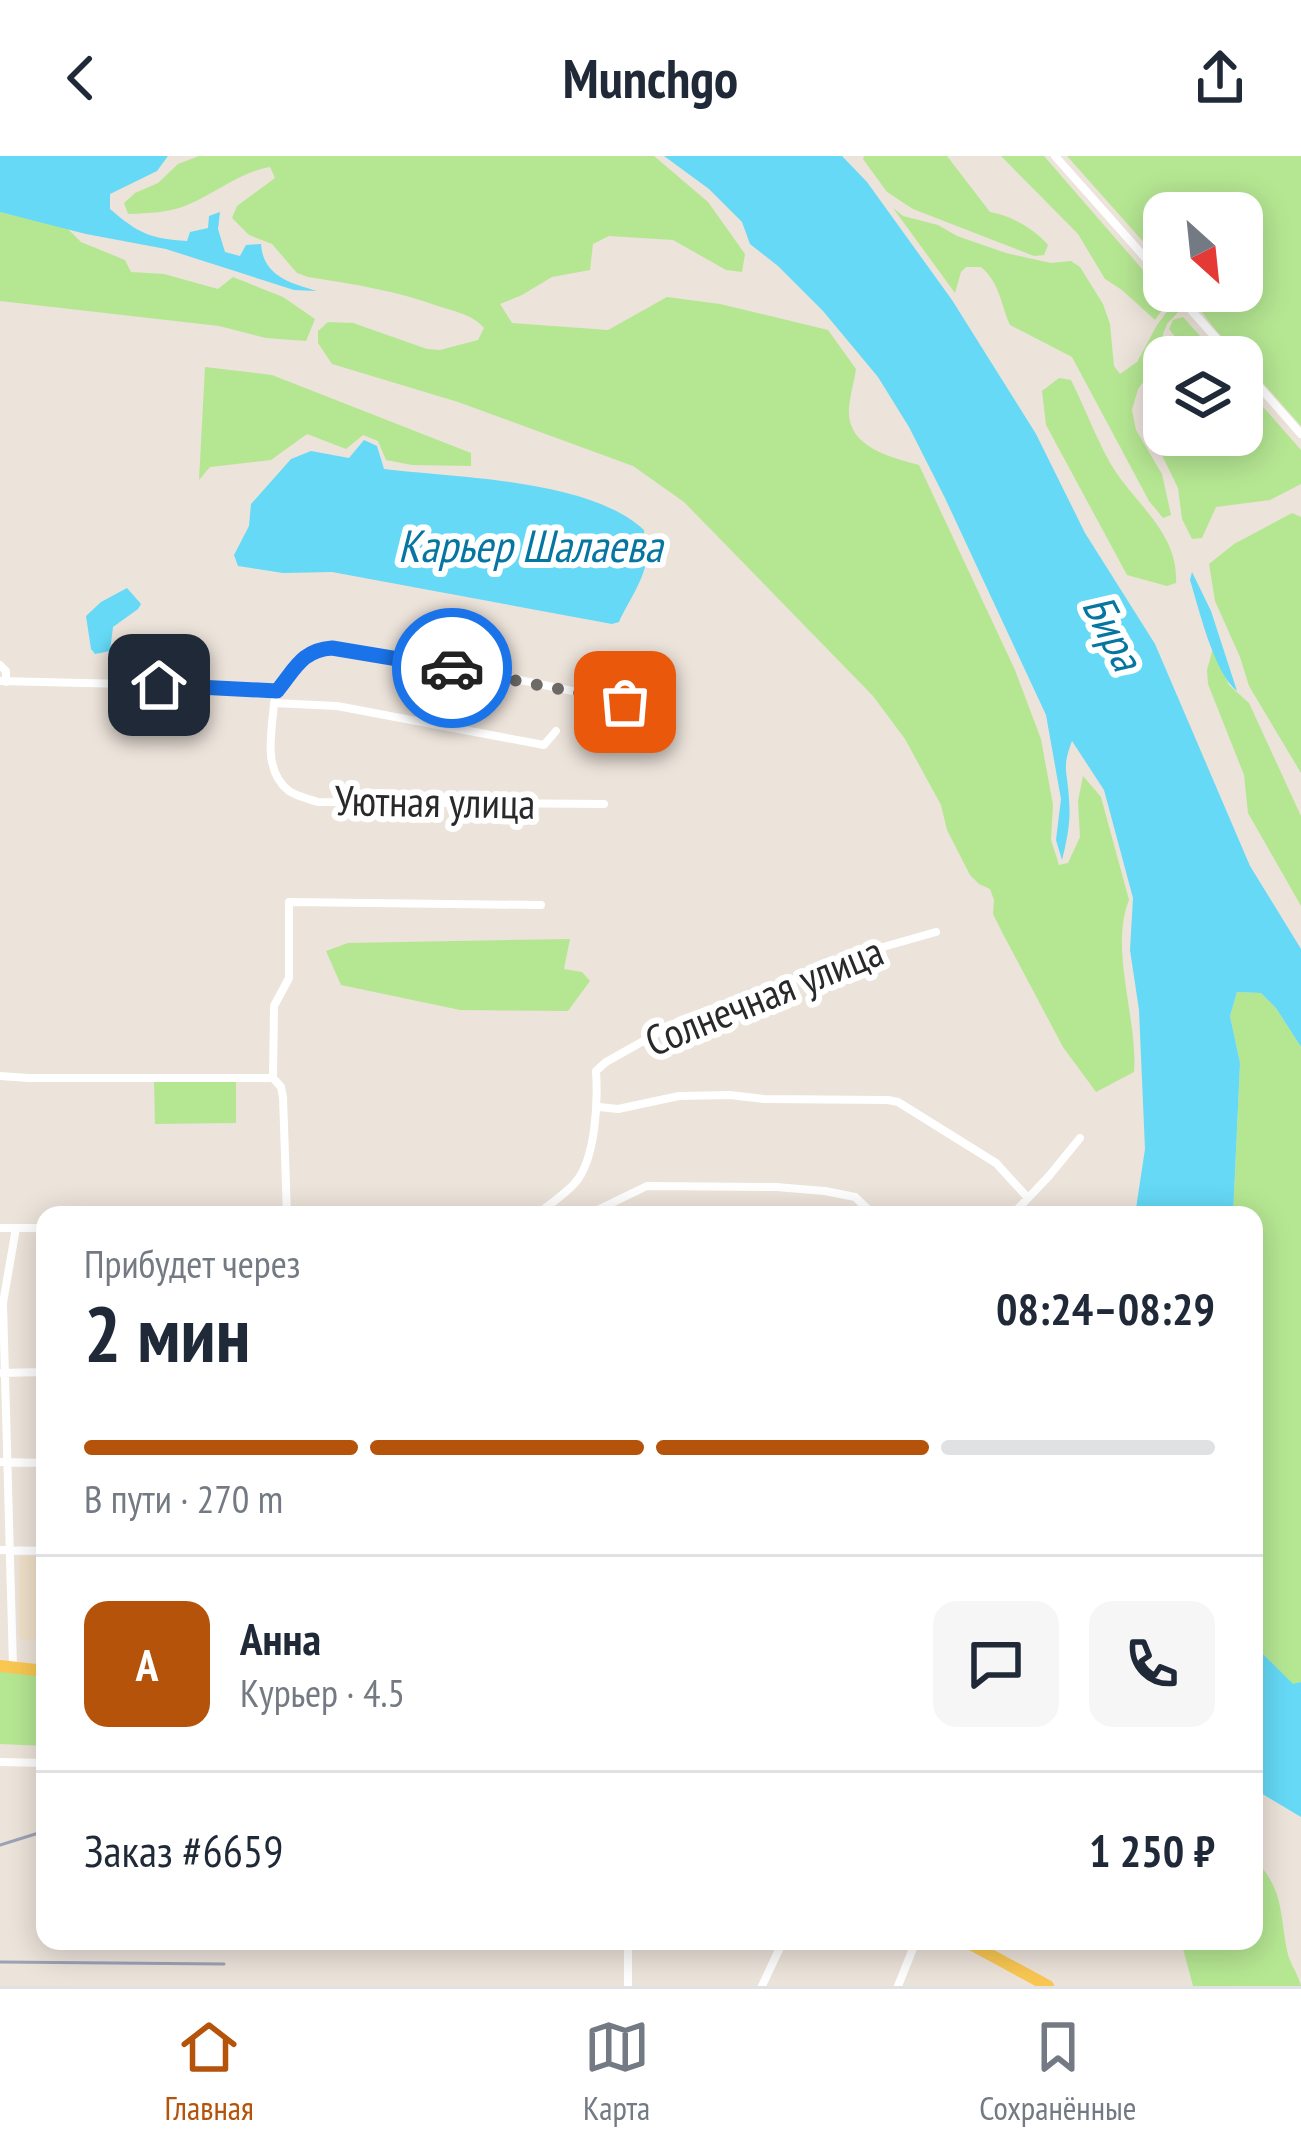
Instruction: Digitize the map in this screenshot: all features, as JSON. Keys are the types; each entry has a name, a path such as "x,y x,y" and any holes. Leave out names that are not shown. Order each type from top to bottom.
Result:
{"main road":[{"path":"6,1666 36,1670"},
{"path":"982,1950 1048,1986"}],"street":[{"path":"1055,156 1143,255"},
{"path":"1193,312 1214,336"},
{"path":"1263,391 1301,434"},
{"path":"556,731 544,745 337,706 274,703 277,691 305,656 314,649 332,648 625,702"},
{"path":"0,664 6,670 3,681 277,691"},
{"name":"Уютная улица","path":"274,703 270,758 278,778 290,792 318,802 604,804"},
{"path":"287,1206 283,1097 273,1078 274,1006 289,978 290,902 542,905"},
{"name":"Солнечная улица","path":"599,1107 596,1071 681,1020 861,954 936,932"},
{"path":"0,1076 273,1078"},
{"path":"548,1206 578,1180 599,1107 730,1094 898,1102 996,1163 1028,1198"},
{"path":"1020,1206 1081,1138"},
{"path":"606,1206 647,1186 825,1191 854,1197 864,1206"},
{"path":"0,1228 36,1228"},
{"path":"6,1666 12,1564 4,1550 4,1304 16,1228"},
{"path":"3,1373 36,1372"},
{"path":"4,1462 36,1462"},
{"path":"4,1550 36,1551"},
{"path":"0,1762 36,1763"},
{"path":"628,1950 628,1986"},
{"path":"762,1986 779,1950"},
{"path":"898,1986 912,1950"}],"shaded area":[{"path":"19,1556 36,1557 36,1642 19,1639"}],"green space":[{"path":"199,156 654,156 708,202 745,254 742,272 726,270 673,240 609,236 593,244 590,270 552,277 500,304 512,323 608,330 667,297 720,304 828,330 856,369 849,408 855,432 872,448 919,465 1015,670 1041,739 1053,805 1051,840 1059,865 1068,863 1080,837 1078,801 1083,776 1101,797 1129,900 1122,940 1134,1072 1096,1092 1063,1047 993,914 990,889 970,875 947,830 941,805 905,739 873,696 684,502 633,466 458,402 332,364 318,343 318,331 328,322 353,323 440,350 478,340 484,328 464,314 408,297 297,273 272,244 249,235 232,218 237,206 275,178 270,167 180,208 128,214 124,203 135,193"},
{"path":"864,156 947,156 990,212 1014,220 1043,239 1048,245 1044,255 1034,256 913,209 887,192"},
{"path":"1001,156 1044,156 1143,270 1143,309 1105,279 1078,234"},
{"path":"1067,156 1301,156 1301,426 1263,383 1263,336 1221,336 1202,312 1263,312 1263,192 1143,192 1143,241"},
{"path":"893,208 903,216 1006,253 1051,263 1071,261 1080,267 1103,304 1114,366 1120,374 1143,351 1143,382 1132,410 1143,456 1151,456 1162,474 1171,515 1163,518 1149,501 1072,357 1010,325 996,287 981,267 966,267 961,272 955,293"},
{"path":"0,212 67,228 81,242 125,260 131,272 164,274 218,289 233,277 283,297 315,319 306,341 0,301"},
{"path":"1167,312 1178,312 1167,324 1163,334 1151,336"},
{"path":"1183,317 1200,336 1174,336 1169,329 1173,320"},
{"path":"205,367 272,375 471,453 471,466 386,460 378,441 363,435 346,449 307,434 271,460 210,467 199,480"},
{"path":"1059,378 1071,380 1108,459 1162,532 1175,564 1176,583 1167,586 1127,575 1046,425 1042,391"},
{"path":"1263,407 1301,450 1301,484 1270,500 1216,507 1202,538 1192,539 1182,519 1178,488 1162,456 1263,456"},
{"path":"1292,513 1301,517 1301,773 1249,686 1215,601 1209,564 1234,544"},
{"path":"1213,648 1229,685 1249,703 1301,816 1301,906 1248,813 1244,775 1208,684"},
{"path":"570,939 564,969 582,972 590,981 568,1011 460,1010 341,985 326,951 348,943"},
{"path":"1237,992 1261,993 1301,1047 1301,1682 1293,1685 1263,1654 1263,1206 1233,1206 1240,1063 1230,1016"},
{"path":"236,1078 236,1123 155,1124 154,1081"},
{"path":"0,1671 36,1676 36,1746 0,1744"},
{"path":"1263,1869 1276,1891 1288,1955 1301,1986 1193,1986 1183,1950 1263,1950"}],"water":[{"path":"0,156 168,156 157,171 110,194 110,209 145,233 187,241 190,232 208,228 209,216 220,212 218,229 225,252 240,256 246,245 261,244 272,271 317,291 294,290 166,249 0,212"},
{"name":"Бира","path":"664,156 842,156 867,182 952,300 1036,434 1085,533 1155,644 1250,866 1301,949 1301,1047 1261,993 1237,992 1230,1016 1240,1063 1233,1206 1136,1206 1145,1149 1139,1010 1130,950 1133,898 1104,790 1072,741 1066,765 1069,815 1062,860 1056,840 1061,799 1046,715 909,427 878,377 823,311 750,244 742,222 709,189"},
{"name":"Карьер Шалаева","path":"364,440 377,446 384,469 557,491 620,513 644,530 644,569 619,622 332,572 283,573 238,566 234,555 249,526 251,504 291,459 311,451 349,458"},
{"path":"1192,572 1211,611 1237,691 1208,640 1190,580"},
{"path":"127,588 141,604 113,627 110,651 95,654 86,616"},
{"path":"1263,1654 1293,1684 1301,1682 1301,1817 1263,1794"}],"railway":[{"path":"0,1845 36,1834"},
{"path":"0,1962 224,1964"}],"way so far":[{"path":"452,668 625,702"}],"route":[{"path":"159,685 277,691 314,649 452,668"}]}
